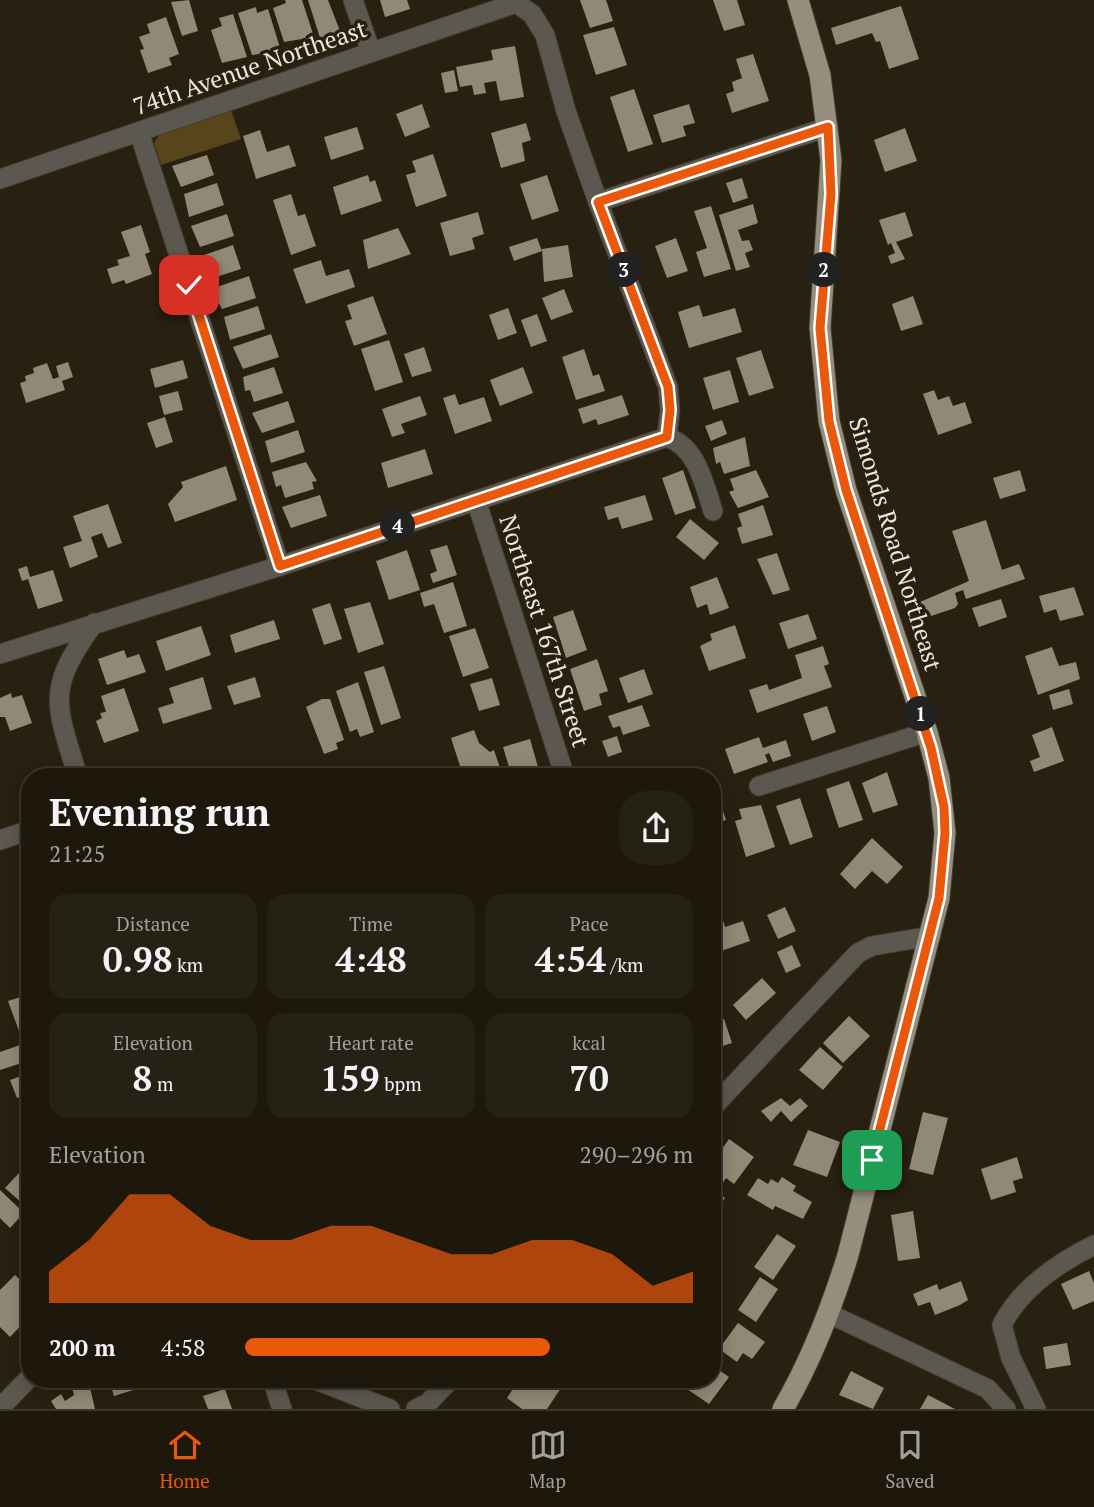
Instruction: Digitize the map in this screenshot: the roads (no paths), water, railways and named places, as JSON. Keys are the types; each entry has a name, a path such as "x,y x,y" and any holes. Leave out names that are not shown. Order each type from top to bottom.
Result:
{"main road":[{"name":"Simonds Road Northeast","path":"783,1409 810,1363 830,1314 930,936 939,898 945,833 939,778 927,733 846,490 829,421 820,328 831,194 828,127 820,75 798,0"}],"street":[{"path":"353,0 371,52"},
{"name":"74th Avenue Northeast","path":"0,179 516,3 532,14 545,35 566,111 598,202"},
{"path":"667,437 670,410 668,387 598,202 828,127"},
{"path":"139,132 280,566"},
{"path":"0,654 280,566 667,437 681,442 691,454 713,512"},
{"name":"Northeast 167th Street","path":"476,500 562,768"},
{"path":"75,768 58,708 59,685 68,662 94,623"},
{"path":"759,786 927,733"},
{"path":"0,840 21,833"},
{"path":"721,1098 858,953 872,946 930,936"},
{"path":"1036,1409 1011,1358 1002,1325 1012,1305 1037,1282 1094,1245"},
{"path":"830,1314 988,1389 1006,1409"},
{"path":"0,1408 21,1386"},
{"path":"275,1388 282,1409"},
{"path":"336,1388 390,1409"},
{"path":"416,1409 428,1403 442,1388"}]}
